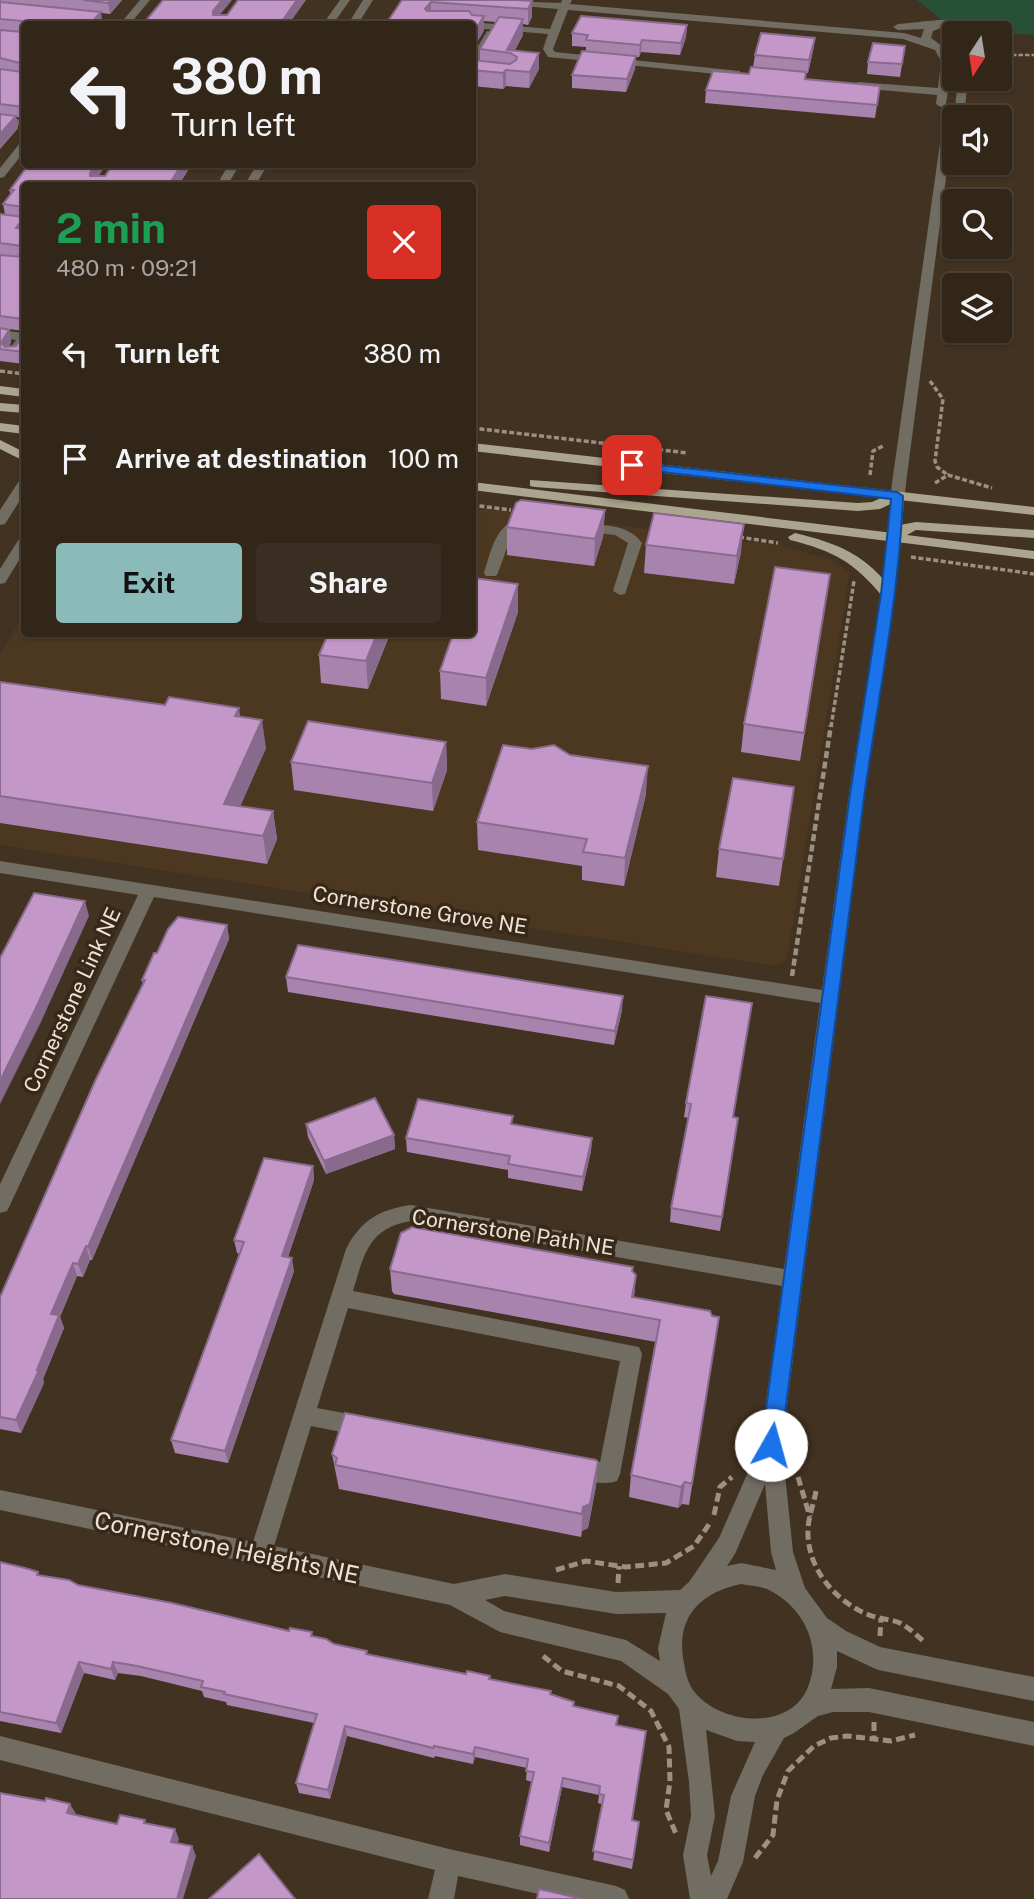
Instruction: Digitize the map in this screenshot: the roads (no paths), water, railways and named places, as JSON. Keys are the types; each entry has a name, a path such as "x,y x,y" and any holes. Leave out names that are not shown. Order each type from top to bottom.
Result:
{"main road":[{"path":"0,390 21,393"},
{"path":"0,407 21,409"},
{"path":"0,427 21,430"},
{"path":"0,443 21,455"},
{"path":"476,449 1034,512"},
{"path":"476,478 858,507 875,506 897,496"},
{"path":"476,487 682,513 894,547 1034,555"},
{"path":"682,513 799,537 848,553 867,569 888,594"},
{"path":"894,547 905,528 916,526 1034,534"}],"street":[{"path":"128,21 145,0"},
{"path":"330,21 345,0"},
{"path":"354,21 368,0"},
{"path":"488,0 565,3 904,36 942,48"},
{"path":"577,0 885,27 942,25"},
{"path":"565,3 548,49 552,55 751,75"},
{"path":"476,25 554,32"},
{"path":"936,25 925,33 946,60 942,106"},
{"path":"476,61 495,27"},
{"path":"476,69 485,71"},
{"path":"846,84 943,92"},
{"path":"0,120 21,123"},
{"path":"2,169 21,148"},
{"path":"795,1593 782,1552 771,1445 857,794 888,594 897,496 942,166"},
{"path":"0,334 21,337"},
{"path":"12,354 21,341"},
{"path":"0,521 21,489"},
{"path":"491,573 511,524 518,521 539,523"},
{"path":"566,526 620,533 633,539 635,543 620,591"},
{"path":"0,580 21,547"},
{"name":"Cornerstone Grove NE","path":"1,870 149,890 832,998"},
{"name":"Cornerstone Link NE","path":"0,1205 149,890"},
{"name":"Cornerstone Path NE","path":"260,1554 356,1249 364,1234 374,1224 390,1215 411,1213 792,1279"},
{"path":"341,1298 632,1354 609,1474 556,1464"},
{"path":"304,1415 384,1430"},
{"path":"702,1899 695,1855 703,1816 701,1782 683,1696 669,1664 668,1641 673,1620 727,1546 771,1445"},
{"name":"Cornerstone Heights NE","path":"0,1500 454,1595 500,1621 626,1651 710,1720 737,1729 760,1731 786,1725 812,1705 833,1700 869,1700 1034,1734"},
{"name":"Cornerstone Heights NE","path":"454,1595 505,1585 616,1604 690,1595 714,1578 733,1574 771,1580 795,1593 808,1606 825,1639 827,1656 823,1678 812,1705"},
{"name":"Cornerstone Heights NE","path":"819,1626 838,1639 878,1658 1034,1689"},
{"path":"714,1899 730,1862 743,1796 776,1728"},
{"path":"0,1748 449,1861 617,1899"},
{"path":"440,1899 449,1861"}]}
